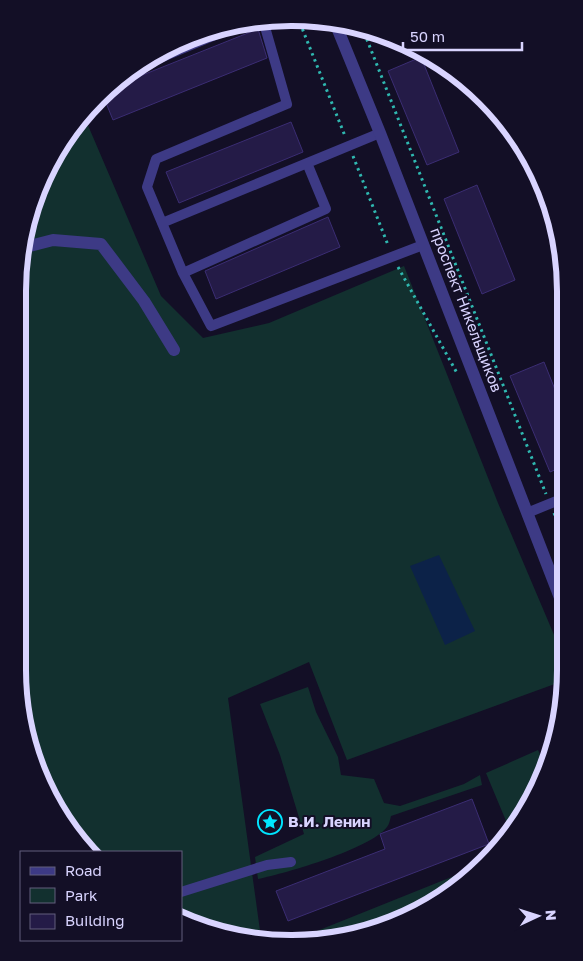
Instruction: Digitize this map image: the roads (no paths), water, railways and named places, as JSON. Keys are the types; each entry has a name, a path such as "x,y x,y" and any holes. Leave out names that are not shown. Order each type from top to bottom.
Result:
{"street":[{"name":"проспект Никельщиков","path":"338,30 527,512 557,601"},
{"path":"30,246 53,240 101,244 144,301 174,350"}],"lane":[{"path":"265,28 287,104 156,159 148,187 183,273 211,326 423,245"},
{"path":"162,223 380,133"},
{"path":"183,273 326,209 307,162"},
{"path":"527,512 557,501"},
{"path":"182,892 267,865 291,862"}],"water":[{"path":"439,555 475,631 445,645 410,566"}],"place":[{"name":"В.И. Ленин","path":"270,822"}]}
